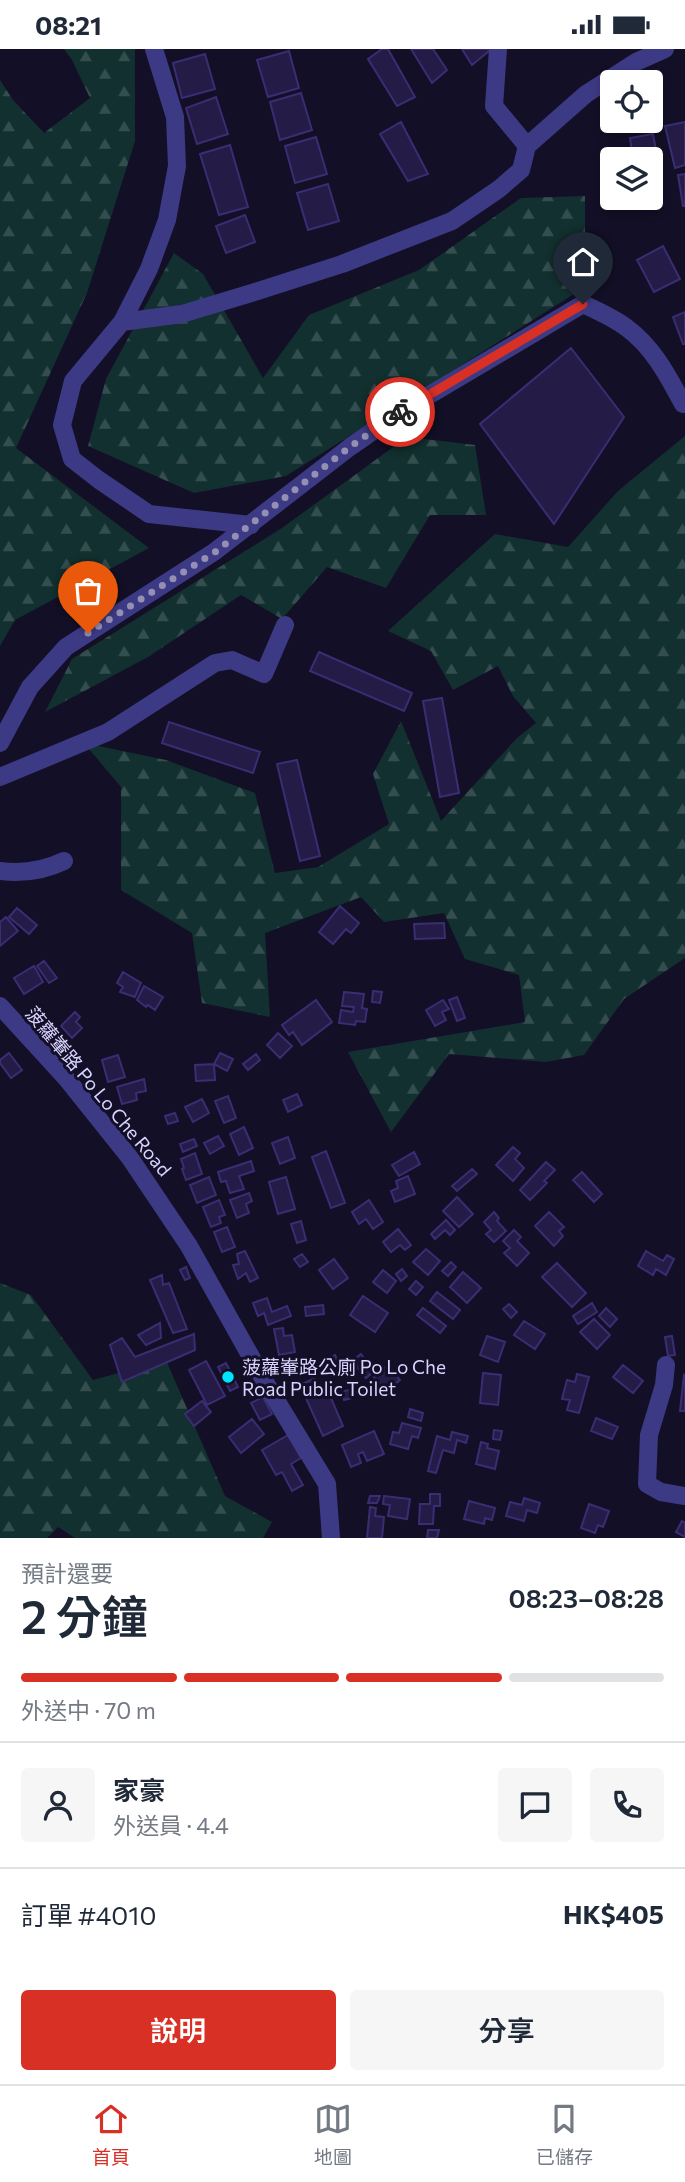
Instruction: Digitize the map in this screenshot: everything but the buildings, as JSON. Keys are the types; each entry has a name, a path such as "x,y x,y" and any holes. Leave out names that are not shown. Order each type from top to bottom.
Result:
{"street":[{"path":"153,49 175,117 177,166 167,220 149,269 122,322 73,381 62,425 72,459 149,514 251,525"},
{"path":"498,49 494,106 527,146"},
{"path":"122,322 182,314 233,299 342,264 452,221 499,189 521,170 527,146 586,94 636,62 665,49"},
{"path":"0,743 30,687 66,647 215,552 350,447 399,413 583,304 627,328 650,349 683,404"},
{"path":"0,777 108,732 215,663 232,660 264,674 285,625"},
{"path":"0,871 36,871 64,861"},
{"name":"菠蘿輋路 Po Lo Che Road","path":"0,1006 66,1079 130,1158 176,1224 265,1382 327,1484 331,1538"},
{"path":"666,1365 664,1385 649,1435 648,1484 661,1492 685,1496"}],"green space":[{"path":"64,49 135,49 135,141 87,293 16,448 149,548 15,620 0,646 0,80 13,100 44,133 90,98"},
{"path":"585,196 585,287 286,476 194,493 88,446 106,379 174,253 203,274 263,378 309,315 419,270 521,198"},
{"path":"685,436 685,958 624,999 584,1055 546,1062 449,1054 391,1132 348,1052 525,1022 519,975 465,959 444,913 384,922 361,897 265,933 270,1017 202,1003 192,933 121,890 121,787 84,743 166,760 255,793 275,873 318,867 389,824 373,774 401,721 441,821 517,738 536,723 513,696 498,666 453,690 431,651 388,631 495,534 568,547 618,491"},
{"path":"407,437 475,445 486,515 430,515 386,588 327,567 282,619 241,595 148,657 45,712 72,659 282,528"},
{"path":"0,1283 31,1295 93,1380 166,1360 225,1496 272,1522 263,1538 75,1538 58,1527 47,1538 0,1538"}],"way so far":[{"path":"88,633 215,552 350,447 400,412"}],"place":[{"name":"菠蘿輋路公廁 Po Lo Che Road Public Toilet","path":"228,1377"}],"route":[{"path":"400,412 583,304"}]}
